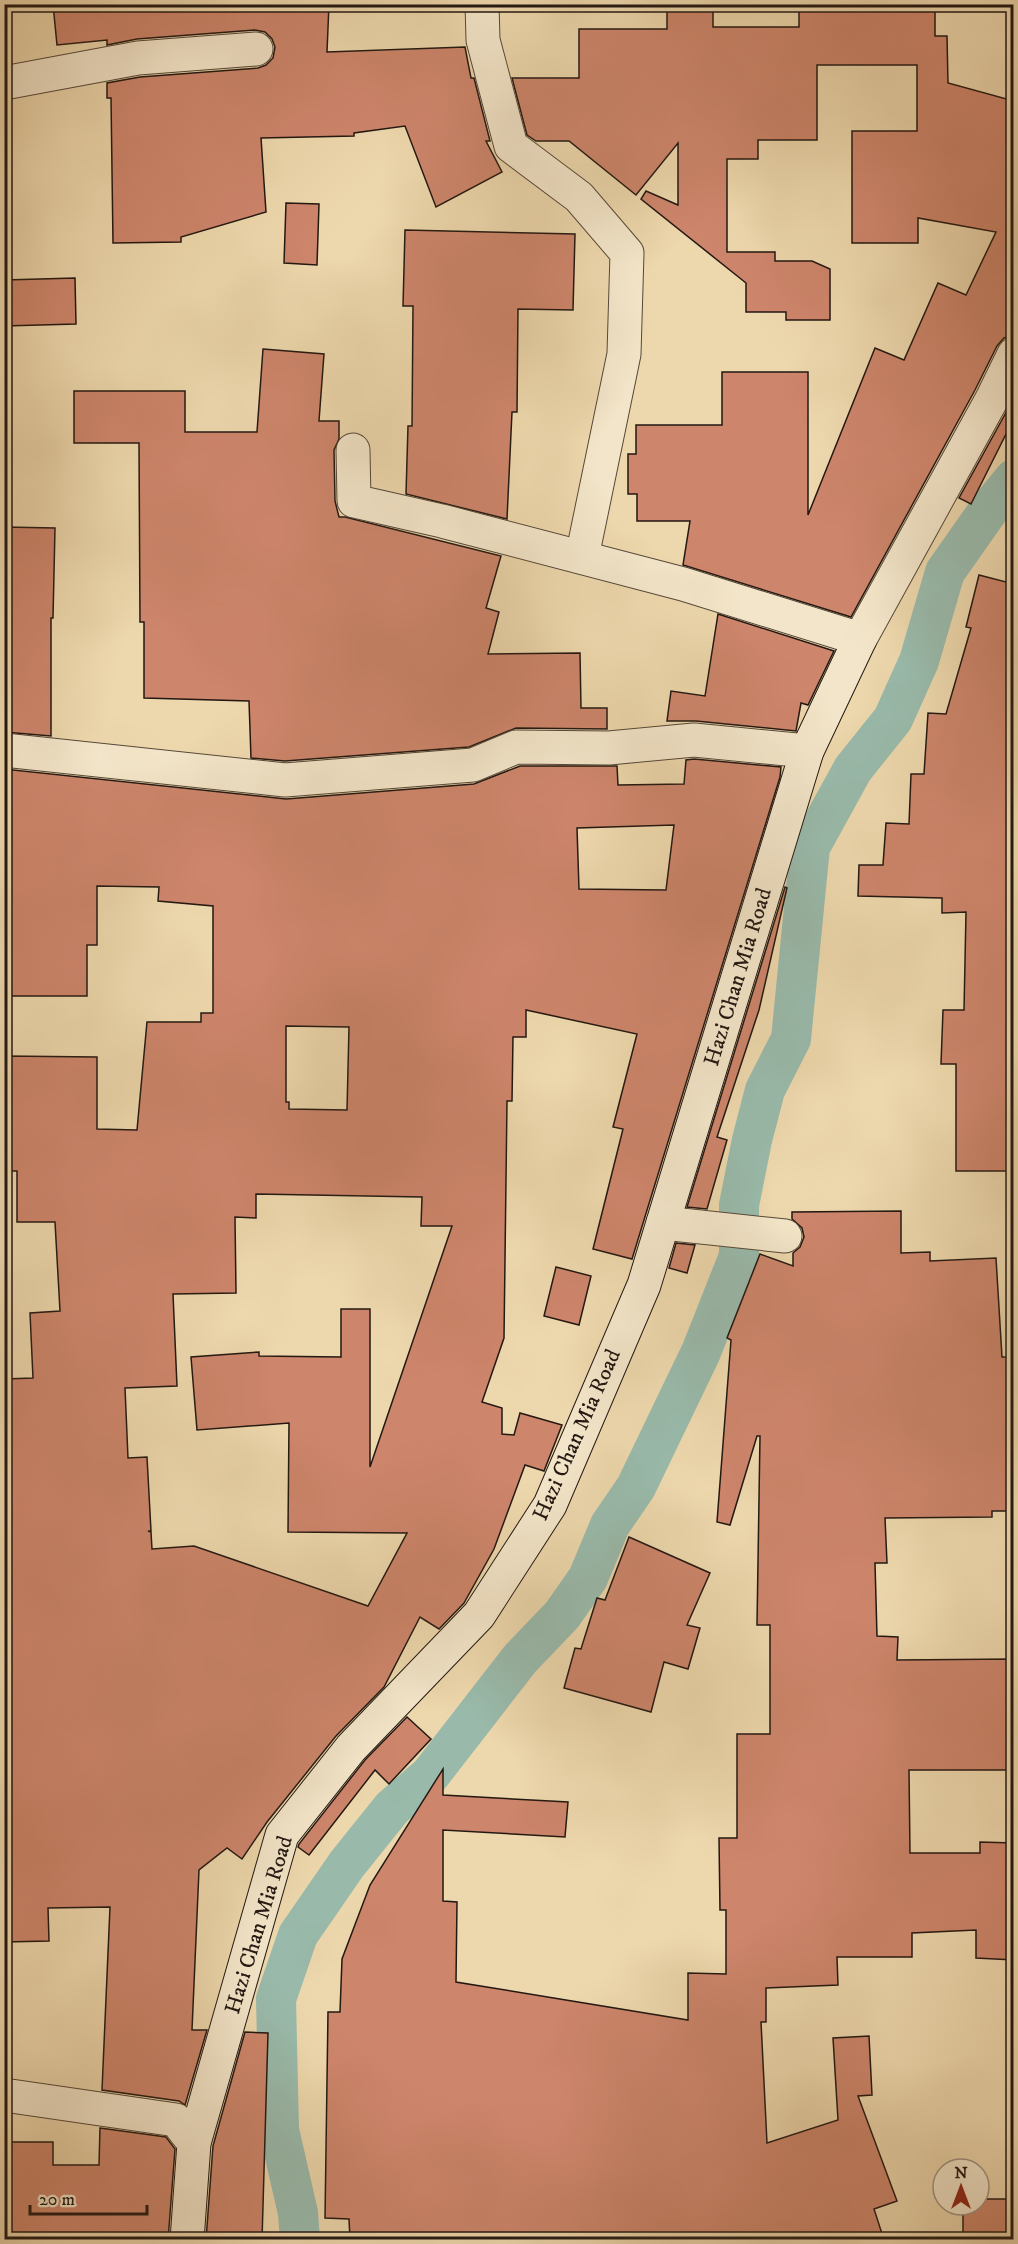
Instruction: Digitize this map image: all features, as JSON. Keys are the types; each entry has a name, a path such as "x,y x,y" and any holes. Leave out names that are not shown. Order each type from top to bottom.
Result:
{"street":[{"path":"482,4 483,40 511,146 579,197 627,253 624,354 582,557"},
{"path":"4,83 138,58 256,49"},
{"name":"Hazi Chan Mia Road","path":"187,2240 194,2143 282,1835 351,1748 479,1615 550,1505 644,1285 807,751 860,639 992,399 1014,354"},
{"path":"353,450 354,501 442,521 684,584 860,639"},
{"path":"4,750 285,780 473,765 516,747 609,748 694,741 807,751"},
{"path":"663,1223 785,1236"},
{"path":"4,2095 176,2120 194,2143"}],"building":[{"path":"53,4 329,4 327,52 465,47 471,78 474,78 490,141 486,141 502,172 436,207 405,126 354,133 354,136 261,138 266,212 181,237 181,242 113,243 111,98 107,98 107,83 140,77 258,68 266,65 273,58 275,47 272,39 265,32 255,30 137,39 107,45 107,40 57,45"},
{"path":"667,4 713,4 713,27 799,27 799,4 935,4 935,36 947,36 948,83 1014,101 1014,335 1004,338 997,346 851,617 683,565 690,521 637,521 637,494 628,494 628,454 636,454 636,425 722,425 722,372 808,372 808,515 875,348 904,360 938,283 966,295 996,232 918,218 918,243 852,243 852,131 917,131 917,65 817,65 817,140 758,140 758,159 727,159 727,252 775,252 775,261 812,261 830,269 830,320 786,320 786,312 746,312 746,283 641,199 646,191 678,205 678,143 636,195 569,141 536,141 527,135 512,78 579,78 579,29 667,29"},
{"path":"286,203 319,204 317,265 284,263"},
{"path":"405,230 575,234 573,310 518,309 517,412 512,412 507,519 406,494 408,426 412,426 413,306 403,306"},
{"path":"75,278 76,324 4,326 4,280"},
{"path":"263,349 324,354 319,421 339,421 339,439 334,450 335,501 339,517 501,556 486,608 499,612 488,654 580,653 581,708 607,708 607,729 516,728 469,747 285,761 251,758 249,701 144,698 144,622 140,622 139,443 74,443 74,391 185,391 185,432 257,432"},
{"path":"1014,398 1014,418 971,504 959,498"},
{"path":"4,527 55,528 53,618 51,618 51,736 4,732"},
{"path":"979,575 1014,584 1014,914 1010,1011 1014,1011 1014,1171 956,1171 956,1064 941,1064 943,1010 964,1010 966,912 942,913 942,898 858,896 859,865 883,865 886,823 909,824 911,774 924,774 928,713 946,714 971,628 966,627"},
{"path":"718,614 834,651 808,705 801,703 796,731 696,721 667,721 671,691 705,696"},
{"path":"686,760 781,767 780,777 632,1259 593,1249 623,1129 613,1127 637,1034 526,1010 526,1037 513,1037 512,1101 507,1101 504,1338 482,1402 502,1408 502,1434 514,1435 520,1413 562,1425 544,1471 525,1465 494,1549 464,1603 439,1629 420,1617 384,1687 336,1736 267,1822 242,1859 227,1848 199,1870 192,2030 207,2030 185,2105 179,2101 102,2090 110,1907 48,1908 49,1941 4,1942 4,1379 33,1378 30,1313 60,1311 55,1222 17,1222 17,1171 4,1171 4,1056 97,1057 97,1129 137,1130 147,1022 201,1022 201,1013 213,1013 213,906 158,901 159,887 97,886 97,945 87,945 87,996 4,996 4,769 286,799 474,784 520,766 617,766 618,785 684,784","holes":["674,825 666,890 579,889 577,828","286,1026 349,1027 347,1110 289,1109 289,1102 286,1102","256,1194 422,1197 421,1226 452,1226 370,1467 370,1309 341,1309 341,1357 259,1356 259,1352 191,1357 197,1430 289,1423 288,1532 407,1533 368,1606 194,1546 152,1549 151,1532 148,1531 151,1531 147,1457 128,1458 125,1388 177,1386 173,1294 236,1293 235,1217 256,1218"]},
{"path":"785,887 787,888 759,1010 717,1137 727,1140 707,1209 687,1207"},
{"path":"901,1211 901,1253 930,1252 930,1261 996,1258 1002,1357 1014,1357 1014,1511 992,1511 992,1517 885,1518 887,1563 875,1563 877,1636 898,1637 897,1660 1014,1659 1014,1770 909,1770 910,1853 980,1853 980,1842 1014,1843 1014,1960 976,1958 976,1930 912,1933 912,1957 837,1957 838,1985 766,1988 766,2022 761,2022 767,2143 838,2120 833,2038 869,2036 872,2095 858,2096 897,2201 874,2209 884,2240 350,2240 349,2219 325,2218 328,2012 340,2012 342,1959 370,1885 443,1769 443,1795 568,1802 565,1837 443,1830 443,1901 457,1902 456,1982 688,2020 688,1973 726,1974 726,1910 720,1910 719,1838 737,1838 737,1734 770,1734 770,1625 757,1625 760,1436 757,1436 730,1525 717,1522 731,1340 727,1338 760,1254 793,1266 793,1253 800,1247 804,1237 802,1228 792,1219 792,1212"},
{"path":"676,1243 695,1245 687,1273 669,1268"},
{"path":"556,1267 591,1276 579,1325 544,1316"},
{"path":"629,1537 710,1573 687,1625 700,1628 688,1669 664,1662 651,1712 564,1688 575,1648 581,1649 597,1598 605,1600"},
{"path":"407,1717 431,1739 389,1784 375,1770 309,1855 298,1847 365,1760"},
{"path":"245,2032 268,2033 262,2240 206,2240 213,2146"},
{"path":"100,2128 166,2137 175,2149 168,2240 4,2240 4,2142 53,2142 53,2165 99,2165"},
{"path":"991,2199 1014,2199 1014,2240 963,2240 963,2217 991,2217"}],"waterway":[{"path":"300,2240 298,2213 279,2130 276,1999 298,1935 347,1864 392,1808 430,1775 520,1659 562,1615 588,1578 610,1525 636,1487 701,1352 739,1256 739,1205 752,1140 765,1090 791,1039 810,847 853,769 893,719 919,661 945,572 990,508 1014,479"}]}
